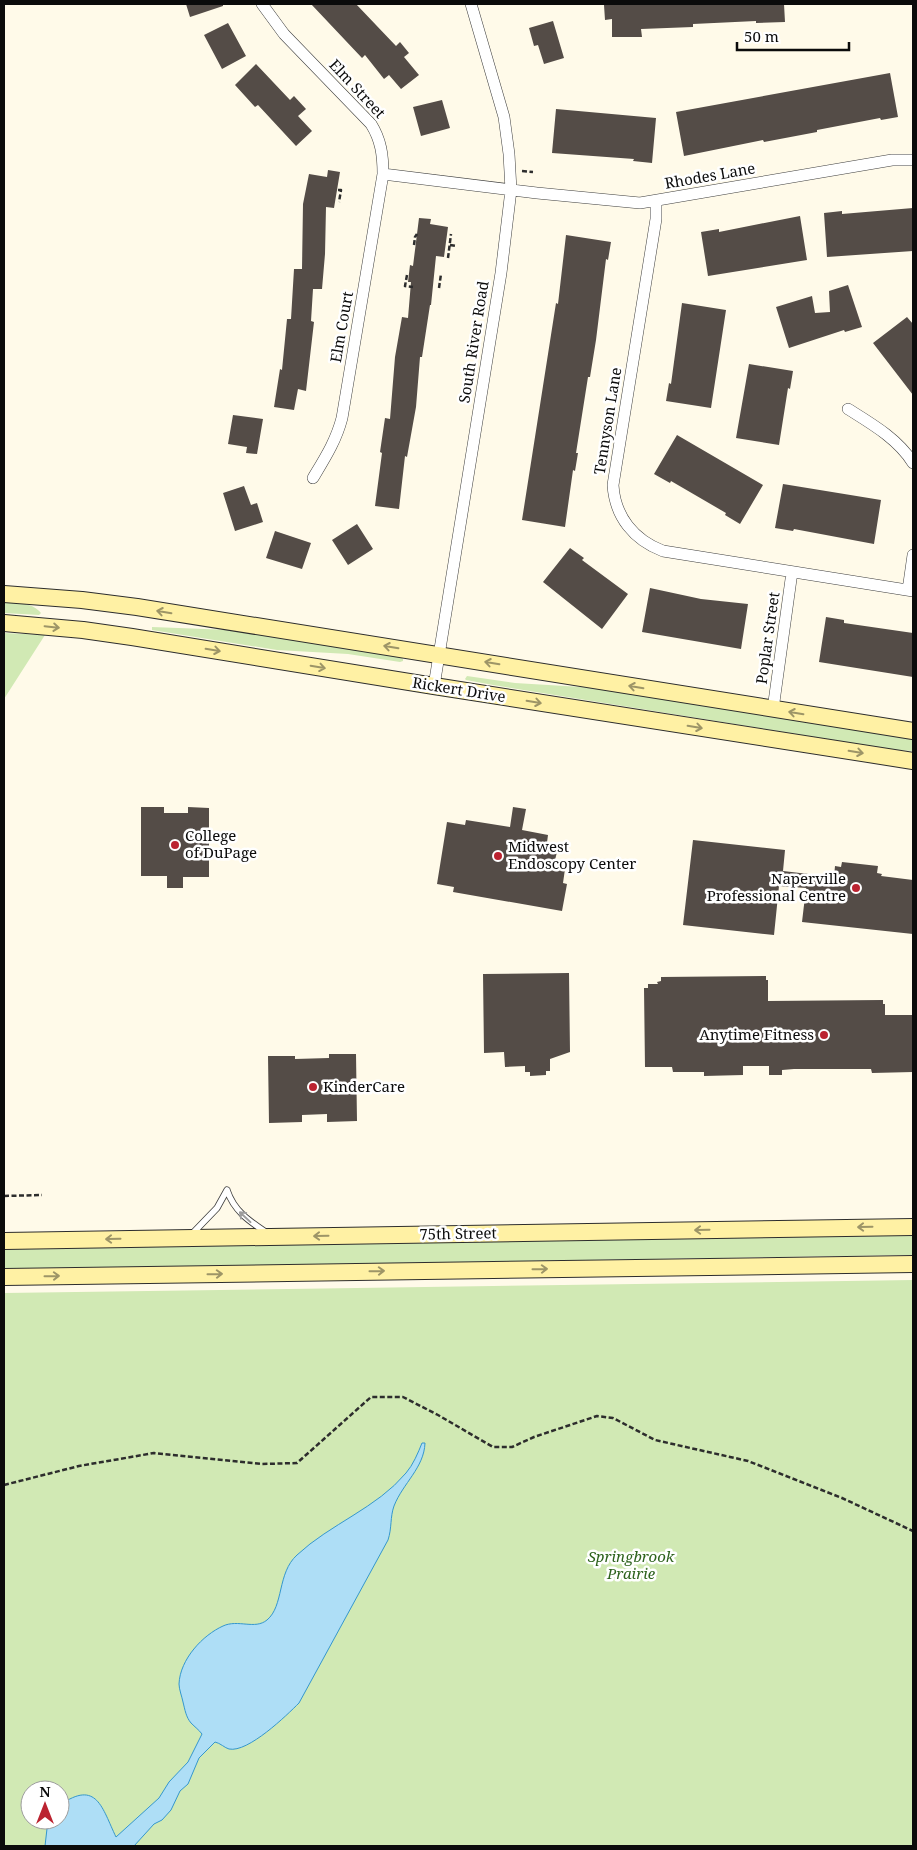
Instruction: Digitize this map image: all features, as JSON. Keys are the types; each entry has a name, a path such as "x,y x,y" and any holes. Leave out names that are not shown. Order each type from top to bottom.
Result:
{"street":[{"name":"Elm Street","path":"262,4 284,34 371,124 382,146 383,174"},
{"name":"South River Road","path":"434,686 500,273 511,190 504,117 475,5"},
{"name":"Rhodes Lane","path":"511,190 640,203 892,160 913,160"},
{"path":"383,174 511,190"},
{"name":"Elm Court","path":"313,478 332,448 338,435 342,418 383,174"},
{"name":"Tennyson Lane","path":"656,201 656,219 613,486 615,502 629,529 653,547 678,554 911,590"},
{"path":"848,409 880,428 913,463"},
{"path":"911,590 913,555"},
{"name":"Poplar Street","path":"773,709 792,572"},
{"name":"Rickert Drive","path":"4,594 82,600 137,607 913,732"},
{"name":"Rickert Drive","path":"4,623 83,630 132,637 913,761"},
{"name":"75th Street","path":"4,1241 913,1227"},
{"path":"4,1277 913,1264"}],"lane":[{"path":"188,1238 217,1208 227,1190 231,1202 246,1220 272,1236"}],"path":[{"path":"338,190 341,190 339,202"},
{"path":"414,245 415,235 417,234"},
{"path":"448,258 451,234"},
{"path":"445,248 456,246"},
{"path":"439,288 438,280 441,274"},
{"path":"407,275 405,286 414,287"},
{"path":"4,1196 42,1196"},
{"path":"4,1485 79,1466 154,1453 262,1464 297,1463 371,1397 403,1397 493,1447 512,1447 534,1437 597,1416 613,1418 655,1440 748,1461 842,1498 913,1530"}],"green space":[{"path":"4,602 29,605 41,613 39,615 4,613"},
{"path":"152,627 231,630 401,657 403,661 348,654 277,650 152,630"},
{"path":"4,633 45,635 4,699"},
{"path":"467,676 515,683 598,688 913,739 913,751 896,750 493,685 466,680"},
{"path":"913,1235 913,1255 4,1269 4,1249"},
{"name":"Springbrook Prairie","path":"913,1280 913,1846 4,1846 4,1293"}],"water":[{"path":"422,1443 425,1443 421,1460 394,1506 388,1540 299,1703 267,1732 246,1745 237,1749 229,1749 215,1742 199,1758 188,1784 180,1791 171,1810 162,1820 154,1824 134,1846 45,1846 47,1830 70,1830 70,1799 72,1798 82,1795 90,1796 97,1800 107,1816 116,1837 159,1798 169,1782 188,1762 202,1734 188,1718 179,1686 183,1666 194,1649 208,1635 223,1626 229,1624 257,1624 267,1620 276,1606 286,1571 297,1555 324,1534 381,1496 406,1473"}],"building":[{"path":"186,4 223,4 223,6 190,17"},
{"path":"311,4 356,4 396,46 400,42 409,53 404,57 419,75 401,89 389,75 384,79 365,55 362,58"},
{"path":"784,4 785,22 756,23 756,21 693,24 693,27 641,29 642,37 612,37 612,19 605,20 604,5"},
{"path":"553,21 564,58 544,64 538,45 534,46 529,28"},
{"path":"228,23 246,56 222,69 204,35"},
{"path":"256,64 290,100 294,96 306,109 298,116 312,131 296,146 258,105 255,107 235,85"},
{"path":"890,73 898,117 881,120 880,118 817,130 817,132 764,142 763,140 684,156 676,112"},
{"path":"442,100 450,128 421,136 413,107"},
{"path":"556,109 656,118 652,163 633,161 634,159 552,153"},
{"path":"328,170 340,172 334,208 326,207 322,289 313,289 311,321 314,322 306,391 298,389 294,410 274,407 280,369 282,370 287,319 291,319 294,269 302,269 303,204 309,174 327,177"},
{"path":"913,208 913,251 827,257 824,213 842,211 842,214"},
{"path":"800,216 807,260 708,276 701,232 719,229 719,232"},
{"path":"419,218 431,219 430,224 448,227 444,257 436,256 431,305 422,357 420,357 416,407 407,457 405,456 399,509 375,506 382,453 380,452 385,418 390,419 395,357 402,317 408,318 411,282 408,282 410,265 413,266"},
{"path":"566,235 611,242 608,260 606,259 596,340 590,377 588,377 576,453 578,453 575,471 573,470 565,527 522,520 556,303 558,304"},
{"path":"848,285 862,327 845,332 844,330 789,348 776,307 812,296 815,313 830,312 829,291"},
{"path":"682,303 726,310 711,408 666,401 669,383 671,384"},
{"path":"907,317 913,324 913,395 873,343"},
{"path":"749,364 793,371 790,389 788,388 779,445 736,438"},
{"path":"233,415 263,419 257,454 246,453 247,447 228,444"},
{"path":"677,435 763,485 740,524 725,515 726,513 671,481 670,483 654,474"},
{"path":"783,484 881,500 874,544 794,529 793,531 775,528"},
{"path":"244,486 251,505 257,503 263,522 235,531 223,493"},
{"path":"357,524 373,549 348,565 332,540"},
{"path":"275,531 311,543 302,569 266,558"},
{"path":"570,548 584,558 582,560 628,594 602,629 543,582"},
{"path":"650,588 701,599 748,604 741,649 642,632"},
{"path":"826,617 844,620 844,623 913,633 913,677 819,662"},
{"name":"College of DuPage","path":"141,807 164,807 164,813 188,813 188,807 209,808 209,877 183,877 183,888 167,888 167,876 141,876"},
{"name":"Midwest Endoscopy Center","path":"513,807 526,809 522,830 548,835 546,850 557,852 555,860 566,862 563,883 567,884 562,911 453,892 454,887 437,884 447,822 465,825 466,820 510,827"},
{"name":"Naperville Professional Centre","path":"693,840 785,850 783,871 834,877 835,866 841,867 842,862 878,866 877,873 882,874 881,876 913,880 913,934 802,922 806,888 779,886 774,935 683,925"},
{"path":"569,973 570,1052 550,1059 550,1071 546,1071 546,1075 530,1076 530,1072 525,1072 525,1066 505,1067 504,1052 484,1053 483,974"},
{"path":"766,976 766,980 768,980 768,1001 883,1000 885,1015 913,1015 913,1072 872,1073 871,1069 794,1069 782,1070 782,1075 769,1075 769,1066 743,1066 743,1075 704,1076 704,1072 673,1072 672,1067 645,1067 644,988 648,988 648,984 658,984 657,982 661,981 661,977"},
{"name":"KinderCare","path":"329,1054 356,1054 357,1121 327,1122 327,1114 302,1115 302,1122 269,1123 268,1056 295,1056 295,1059 329,1058"}],"place":[{"name":"College of DuPage","path":"175,845"},
{"name":"Midwest Endoscopy Center","path":"498,856"},
{"name":"Naperville Professional Centre","path":"856,888"},
{"name":"Anytime Fitness","path":"824,1035"},
{"name":"KinderCare","path":"313,1087"}]}
